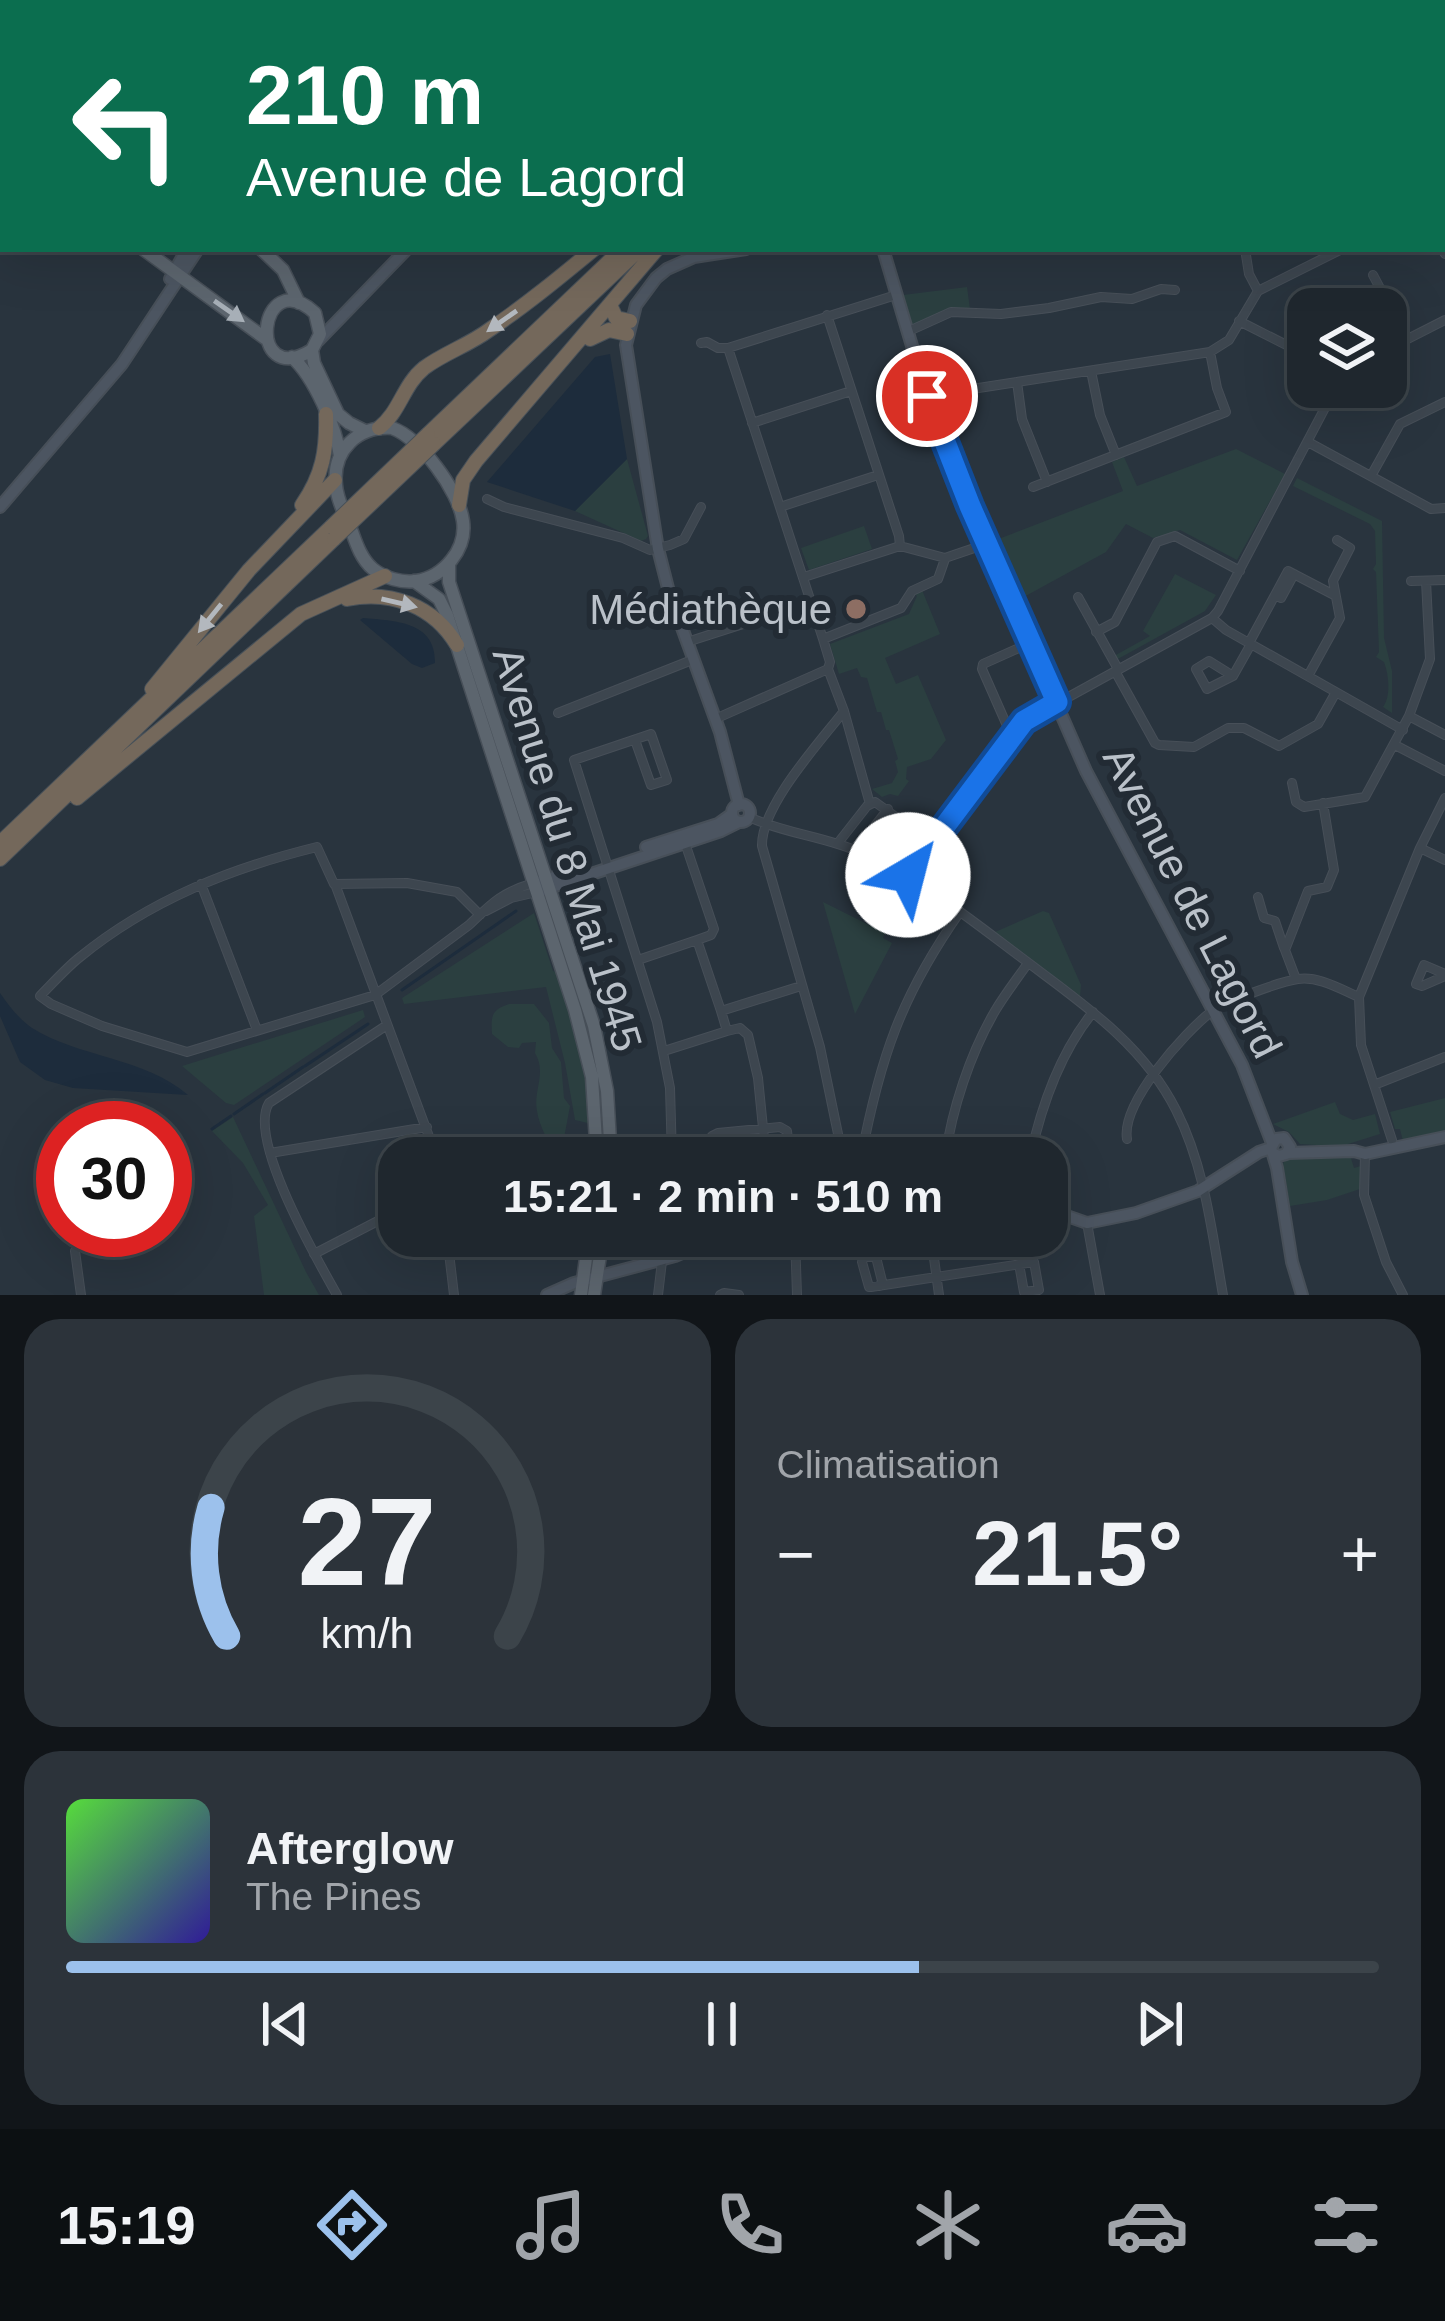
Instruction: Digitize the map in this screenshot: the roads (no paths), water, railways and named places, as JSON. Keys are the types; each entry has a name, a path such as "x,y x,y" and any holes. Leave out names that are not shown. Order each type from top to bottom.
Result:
{"highway":[{"path":"372,429 393,415 419,372 484,334 590,252"},
{"path":"431,439 619,252"},
{"path":"0,843 637,252"},
{"path":"459,505 463,481 476,461 655,252"},
{"path":"610,307 629,328"},
{"path":"563,362 602,331 629,328"},
{"path":"286,529 322,468 326,414"},
{"path":"123,726 286,529 335,480"},
{"path":"0,859 332,533"},
{"path":"46,815 69,804 301,614 385,576"},
{"path":"325,603 357,597 412,605 438,619 457,645"}],"main road":[{"path":"147,252 280,354 292,357 308,376 340,456"},
{"path":"265,252 283,270 320,327 314,364 338,414 349,424 397,429 416,442 459,505"},
{"path":"266,340 265,323 274,308 290,302 304,305"},
{"path":"292,357 315,345"},
{"path":"372,429 346,446 335,480 360,551 374,570 413,581 449,563"},
{"name":"Avenue du 8 Mai 1945","path":"459,505 463,530 449,563 449,582 542,885 585,1046 597,1137"},
{"name":"Avenue du 8 Mai 1945","path":"413,581 439,599 448,615 598,1043 608,1090 610,1137"},
{"path":"587,1284 594,1295"}],"street":[{"path":"0,506 100,392 166,300 186,252"},
{"path":"177,274 195,252"},
{"path":"315,345 399,252"},
{"path":"724,252 694,256 667,269 644,291 629,328 626,360 658,549 715,719 740,815"},
{"name":"Avenue de Lagord","path":"884,252 927,396 1085,771 1242,1065 1279,1150 1292,1262 1302,1295"},
{"path":"1245,252 1258,291"},
{"path":"927,396 1210,352 1229,340 1258,291 1336,252"},
{"path":"1373,275 1380,288"},
{"path":"908,332 951,312 1001,314 1175,290"},
{"path":"701,343 728,348 896,295"},
{"path":"304,305 341,318"},
{"path":"827,315 900,546"},
{"path":"1407,340 1445,320"},
{"path":"1239,321 1287,346"},
{"path":"728,348 812,602 866,791 932,843"},
{"path":"1034,487 1226,412 1210,352"},
{"path":"1091,370 1100,415 1116,455"},
{"path":"1018,382 1022,418 1047,482"},
{"path":"752,423 851,391"},
{"path":"1371,476 1400,424 1445,402"},
{"path":"908,875 1024,721 1212,617 1325,408"},
{"path":"1308,442 1431,508 1445,508"},
{"path":"780,507 878,475"},
{"path":"487,499 658,549 684,539 701,507"},
{"path":"1096,632 1115,622 1157,542 1175,536 1240,571"},
{"path":"1308,676 1340,618 1331,594 1350,548 1337,541"},
{"path":"804,577 900,546 945,558 988,544"},
{"path":"823,639 901,608 912,591 938,579 945,558"},
{"path":"1233,676 1209,661 1196,669 1207,689 1233,676 1288,571 1331,594"},
{"path":"1411,581 1445,580"},
{"path":"1292,783 1296,802 1304,807 1365,796 1395,746 1430,659 1426,581"},
{"path":"1078,597 1159,746 1194,747 1228,728 1244,728 1279,746 1318,724 1336,692"},
{"path":"686,643 812,602"},
{"path":"1212,617 1226,630 1402,730"},
{"path":"1012,737 983,664 1031,643"},
{"path":"558,713 692,660"},
{"path":"715,719 828,669"},
{"path":"839,1137 820,1047 762,846 764,825 773,807 844,711"},
{"path":"1409,716 1445,735"},
{"path":"635,740 650,785 667,780 651,734 574,760 664,1051 672,1137"},
{"path":"1395,746 1445,771"},
{"path":"1395,1143 1361,1045 1359,997 1445,798"},
{"path":"1285,950 1308,891 1327,886 1334,870 1323,803"},
{"path":"838,843 879,805"},
{"path":"856,850 879,805"},
{"path":"430,1137 375,994 334,884 317,847 256,862 137,916 78,958 40,996 102,1026 187,1052 375,994 497,897 684,839 740,815 838,843 908,875 1121,1037 1153,1073 1184,1127 1203,1188 1223,1295"},
{"path":"638,960 711,935 714,929 684,839"},
{"path":"1420,848 1445,860"},
{"path":"334,884 406,883 458,892 480,915"},
{"path":"201,884 257,1030"},
{"path":"1258,897 1264,918 1275,921 1300,912"},
{"path":"865,1137 892,1032 928,960 960,912"},
{"path":"1275,921 1296,979"},
{"path":"697,940 727,1031"},
{"path":"949,1137 965,1078 994,1013 1028,963"},
{"path":"1127,1139 1125,1130 1153,1073 1212,1011 1296,979 1320,981 1359,997"},
{"path":"721,1011 801,986"},
{"path":"1035,1137 1053,1082 1094,1012"},
{"path":"337,1295 289,1205 262,1119 269,1103 387,1025"},
{"path":"664,1051 740,1028 748,1035 765,1137"},
{"path":"1375,1085 1445,1057"},
{"path":"270,1154 427,1127"},
{"path":"712,1137 714,1133 785,1127 788,1137"},
{"path":"1068,1216 1087,1223 1149,1209 1203,1188 1258,1152 1359,1152 1445,1137"},
{"path":"1359,1152 1364,1196 1402,1295"},
{"path":"314,1254 378,1221"},
{"path":"1087,1223 1100,1295"},
{"path":"76,1257 81,1295"},
{"path":"449,1257 454,1295"},
{"path":"658,1295 663,1257"},
{"path":"547,1295 670,1257"},
{"path":"796,1257 797,1295"},
{"path":"935,1257 939,1295"},
{"path":"880,1286 1019,1264"},
{"path":"720,1295 739,1295"}],"water":[{"path":"610,354 627,459 575,511 487,482 595,357"},
{"path":"360,620 400,622 421,631 434,649 435,663 422,668 412,664"},
{"path":"0,993 32,1028 152,1073 188,1095 73,1088 45,1080 20,1062 0,1016"}],"waterway":[{"path":"402,990 516,911"},
{"path":"305,1066 368,1024"},
{"path":"265,1093 303,1067"},
{"path":"234,1114 263,1094"},
{"path":"212,1129 231,1116"}],"place":[{"name":"Médiathèque","path":"856,609"}]}
